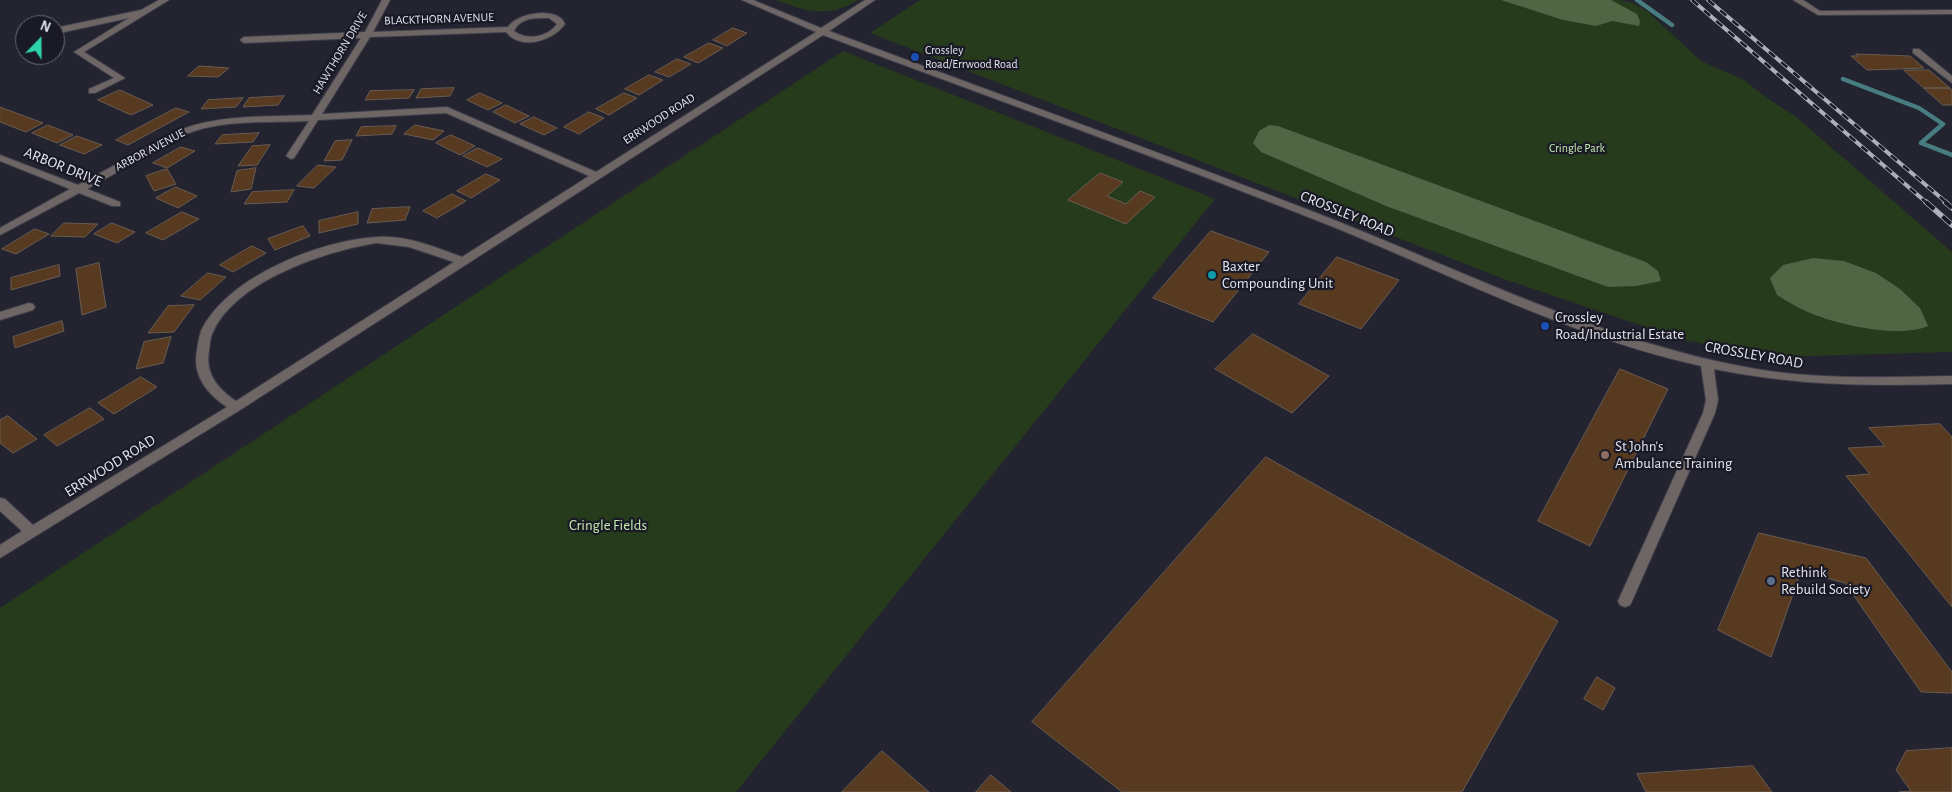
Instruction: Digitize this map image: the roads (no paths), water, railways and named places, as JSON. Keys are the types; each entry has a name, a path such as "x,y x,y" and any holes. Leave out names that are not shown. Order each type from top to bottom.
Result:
{"street":[{"path":"92,91 121,78 78,52 165,0"},
{"name":"HAWTHORN DRIVE","path":"315,118 368,34 386,0"},
{"name":"CROSSLEY ROAD","path":"746,0 821,31 1319,218 1508,298 1647,348 1753,372 1826,381 1952,380"},
{"name":"ERRWOOD ROAD","path":"0,552 236,407 871,0"},
{"path":"1797,0 1818,13 1952,12"},
{"path":"65,28 144,12"},
{"name":"BLACKTHORN AVENUE","path":"244,40 511,28 518,21 534,16 550,16 556,18 561,24 555,32 533,39 512,36 511,28"},
{"path":"1916,51 1952,80"},
{"name":"ARBOR AVENUE","path":"0,232 198,126 447,110 598,176"},
{"path":"291,156 315,118"},
{"name":"ARBOR DRIVE","path":"0,158 116,204"},
{"path":"236,407 214,391 203,373 202,351 207,332 221,310 254,283 281,267 312,254 348,244 378,240 417,245 462,261"},
{"path":"0,316 29,307"},
{"path":"1625,601 1709,413 1712,400 1707,363"},
{"path":"0,503 32,532"}],"waterway":[{"path":"1637,0 1672,25"},
{"path":"1843,79 1919,108 1943,124 1921,143 1952,155"}],"railway":[{"path":"1692,0 1927,203"},
{"path":"1708,0 1947,203"},
{"path":"1926,202 1952,225"},
{"path":"1945,202 1952,208"}],"place":[{"name":"Crossley Road/Errwood Road","path":"915,57"},
{"name":"Baxter Compounding Unit","path":"1212,275"},
{"name":"Crossley Road/Industrial Estate","path":"1545,326"},
{"name":"St John's Ambulance Training","path":"1605,455"},
{"name":"Rethink Rebuild Society","path":"1771,581"}],"park label":[{"name":"Cringle Park","path":"1577,148"},
{"name":"Cringle Fields","path":"608,525"}]}
